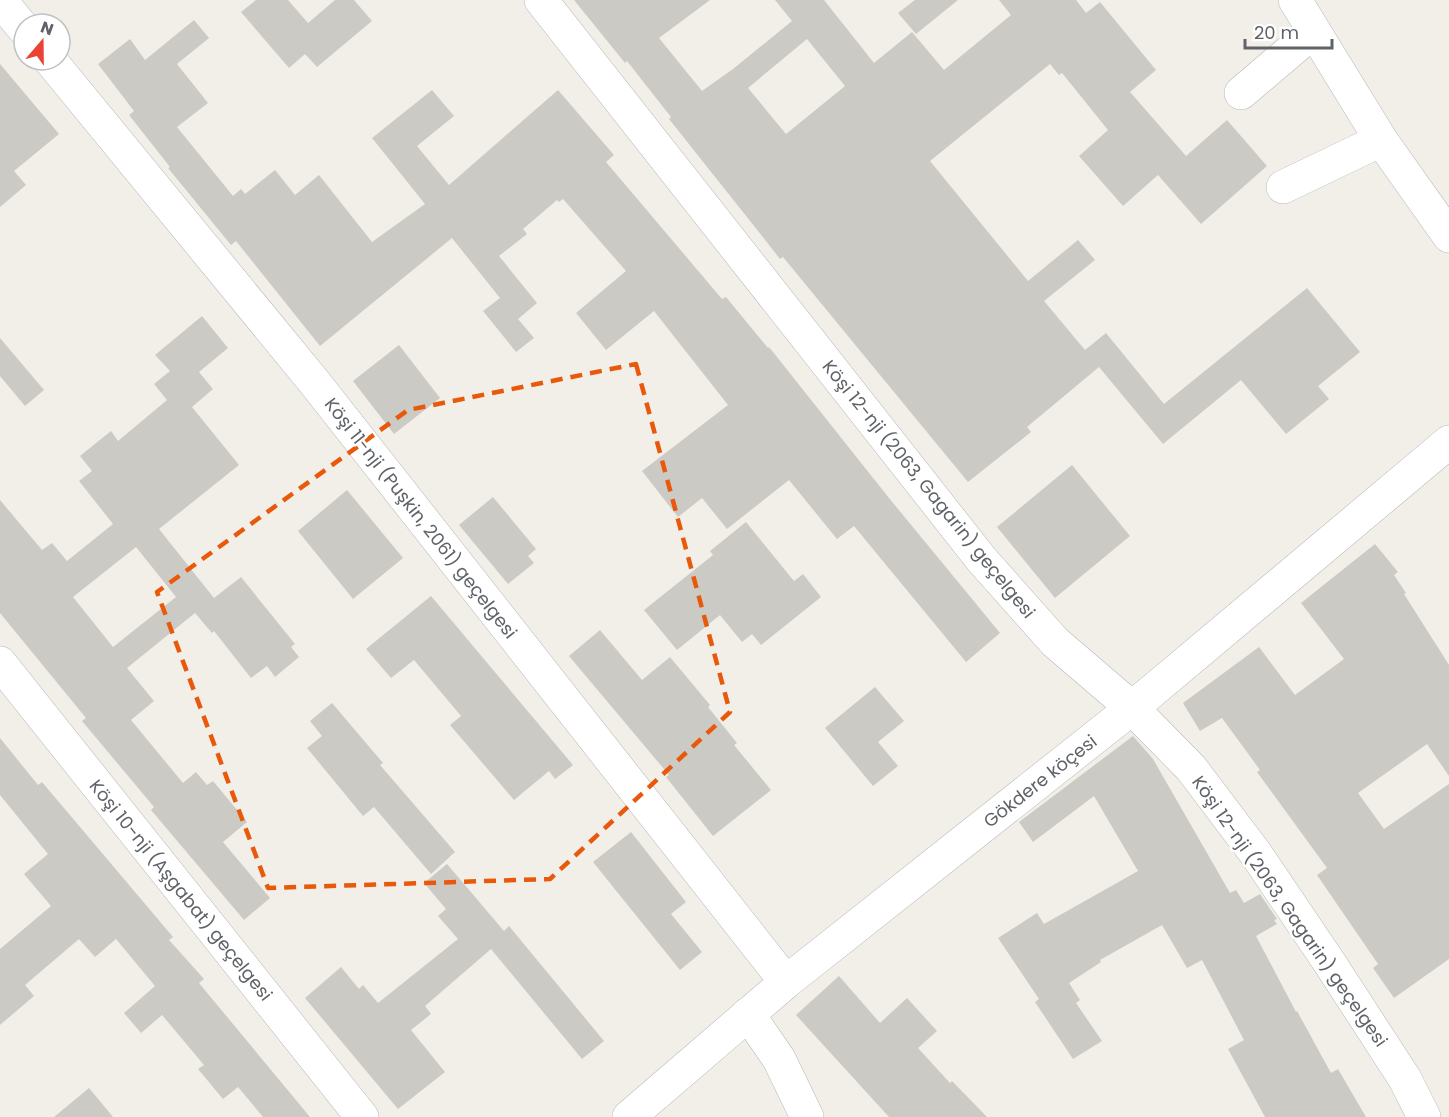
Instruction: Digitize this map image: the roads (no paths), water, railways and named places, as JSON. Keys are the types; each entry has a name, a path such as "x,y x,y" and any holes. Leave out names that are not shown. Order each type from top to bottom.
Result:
{"street":[{"path":"0,0 12,14"},
{"name":"Köşi 12-nji (2063, Gagarin) geçelgesi","path":"541,0 982,560 1055,642 1132,708 1191,768 1256,854 1405,1078 1424,1117"},
{"path":"1295,0 1381,140 1449,236"},
{"path":"1241,93 1314,32"},
{"name":"Köşi 11-nji (Puşkin, 2061) geçelgesi","path":"60,72 315,383 786,982"},
{"path":"1283,187 1381,140"},
{"name":"Gökdere köçesi","path":"628,1117 786,982 1132,708 1449,442"},
{"name":"Köşi 10-nji (Aşgabat) geçelgesi","path":"0,663 362,1117"},
{"path":"748,1014 779,1059 807,1117"}]}
